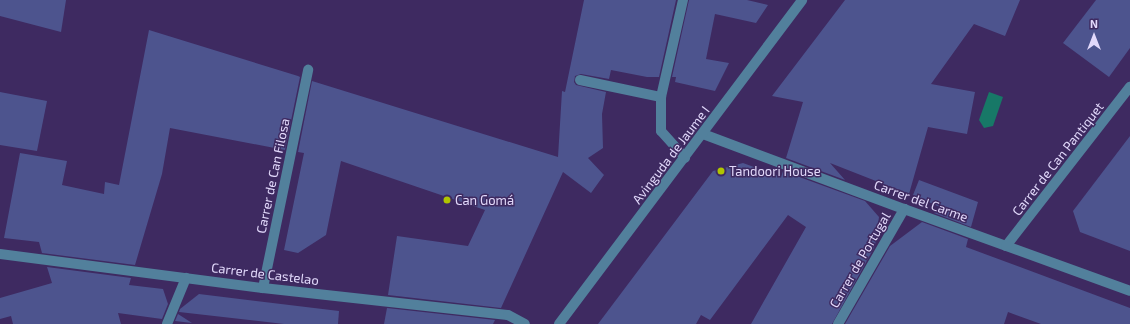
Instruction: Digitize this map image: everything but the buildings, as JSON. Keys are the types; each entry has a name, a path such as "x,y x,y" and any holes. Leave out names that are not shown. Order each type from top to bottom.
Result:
{"street":[{"path":"684,0 661,97 661,131 684,158"},
{"name":"Avinguda de Jaume I","path":"559,324 802,0"},
{"name":"Carrer de Can Filosa","path":"264,288 308,70"},
{"path":"580,80 661,97"},
{"name":"Carrer de Can Pantiquet","path":"1006,246 1130,87"},
{"name":"Carrer del Carme","path":"703,134 1130,291"},
{"name":"Carrer de Portugal","path":"838,324 904,209"},
{"name":"Carrer de Castelao","path":"0,254 264,288 508,315 525,324"},
{"path":"167,324 186,278"}],"shaded area":[{"path":"989,92 1003,97 993,126 984,128 979,120"}],"place":[{"name":"Tandoori House","path":"721,171"},
{"name":"Can Gomá","path":"447,200"}]}
